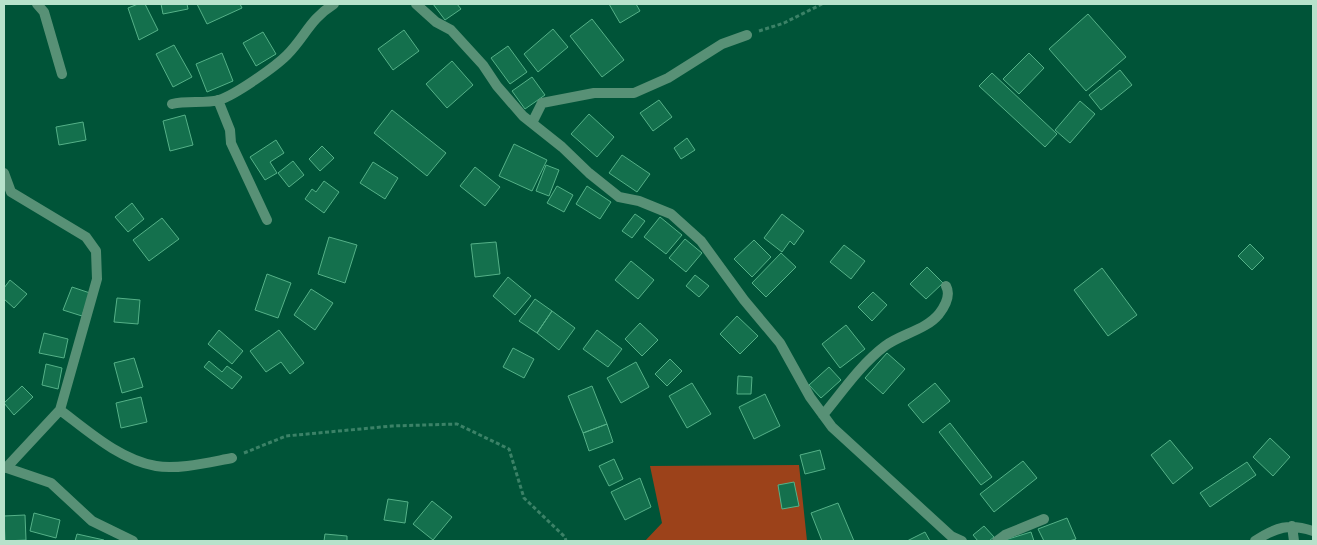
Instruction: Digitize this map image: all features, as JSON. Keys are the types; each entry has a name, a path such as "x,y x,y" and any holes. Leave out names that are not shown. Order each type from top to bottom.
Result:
{"street":[{"path":"37,4 44,12 62,74"},
{"path":"172,104 182,101 218,100 247,84 287,55 313,20 334,4"},
{"path":"416,4 436,22 451,30 483,65 503,94 532,123 620,198 639,200 671,214 702,242 744,300 780,344 832,427 951,536 962,541"},
{"path":"532,123 542,103 594,93 634,93 668,78 722,44 747,35"},
{"path":"218,100 230,130 230,143 267,220"},
{"path":"4,172 8,194 86,238 96,251 97,279 60,410 5,468 51,483 92,521 133,541"},
{"path":"823,415 863,367 884,347 937,316 946,304 948,290 946,286"},
{"path":"60,410 116,450 156,466 190,465 232,458"},
{"path":"997,541 1005,535 1044,519"},
{"path":"1292,526 1294,541"},
{"path":"1256,541 1270,532 1292,526 1313,531"}],"path":[{"path":"747,35 784,23 822,4"},
{"path":"232,458 286,436 392,426 457,424 510,449 524,498 565,537 566,541"}],"shaded area":[{"path":"799,465 807,541 645,541 662,523 650,466"}],"building":[{"path":"138,4 145,4 158,30 139,40 128,8"},
{"path":"161,4 187,4 188,9 163,14"},
{"path":"197,4 240,4 242,8 207,24"},
{"path":"433,4 457,4 461,9 445,20"},
{"path":"609,4 636,4 640,11 620,23"},
{"path":"1088,14 1126,57 1086,91 1049,49"},
{"path":"592,19 624,60 602,77 570,36"},
{"path":"553,29 568,47 538,72 524,54"},
{"path":"404,30 419,51 393,70 378,49"},
{"path":"263,32 276,54 256,66 243,43"},
{"path":"174,45 192,77 173,87 156,54"},
{"path":"508,46 527,72 510,84 491,58"},
{"path":"222,53 233,81 207,92 196,64"},
{"path":"1029,53 1044,68 1019,94 1003,79"},
{"path":"452,61 473,85 447,108 426,84"},
{"path":"1120,70 1132,85 1101,110 1089,95"},
{"path":"992,73 1057,134 1045,147 979,86"},
{"path":"532,77 545,95 525,109 512,91"},
{"path":"659,100 672,117 653,131 640,113"},
{"path":"1080,101 1095,114 1070,143 1055,130"},
{"path":"392,110 446,153 427,176 374,133"},
{"path":"589,114 614,137 597,157 571,134"},
{"path":"185,115 193,145 170,151 163,121"},
{"path":"83,122 86,140 59,145 56,127"},
{"path":"687,138 695,150 681,159 674,148"},
{"path":"276,140 284,153 270,162 277,173 265,180 250,157"},
{"path":"514,144 547,160 532,191 499,176"},
{"path":"322,146 334,158 320,171 309,159"},
{"path":"622,155 650,174 637,192 609,173"},
{"path":"293,161 304,175 289,187 278,173"},
{"path":"373,162 398,178 385,199 360,183"},
{"path":"546,165 559,170 549,196 536,191"},
{"path":"475,167 500,187 485,206 460,186"},
{"path":"324,181 339,192 324,213 305,199 312,189 316,192"},
{"path":"557,186 573,195 564,212 547,203"},
{"path":"587,186 611,202 600,219 576,204"},
{"path":"132,203 144,219 128,232 115,217"},
{"path":"635,214 645,221 632,238 622,231"},
{"path":"782,214 804,231 794,245 790,241 782,252 764,238"},
{"path":"660,217 682,235 666,254 644,237"},
{"path":"162,218 179,239 149,261 133,240"},
{"path":"329,237 357,245 345,283 318,274"},
{"path":"685,239 702,253 686,272 669,258"},
{"path":"754,240 771,257 752,277 734,259"},
{"path":"496,242 500,274 475,277 471,244"},
{"path":"1250,244 1264,258 1252,270 1238,256"},
{"path":"844,245 865,261 851,279 830,262"},
{"path":"781,253 796,267 766,297 752,283"},
{"path":"631,261 654,280 638,299 615,280"},
{"path":"927,267 943,283 926,299 910,284"},
{"path":"1102,268 1137,315 1108,336 1074,290"},
{"path":"267,274 291,283 278,318 255,310"},
{"path":"695,275 709,286 699,297 686,286"},
{"path":"508,277 531,296 515,315 493,296"},
{"path":"10,280 27,294 14,308 4,299 4,288"},
{"path":"72,287 90,293 82,316 63,310"},
{"path":"311,289 333,303 315,330 294,315"},
{"path":"873,292 887,305 872,321 858,307"},
{"path":"117,298 140,300 138,324 114,322"},
{"path":"535,299 552,311 537,333 519,321"},
{"path":"552,311 575,328 559,350 537,333"},
{"path":"737,316 758,336 740,354 720,334"},
{"path":"640,323 658,340 642,356 625,339"},
{"path":"846,325 865,349 840,368 822,344"},
{"path":"219,330 243,351 232,364 208,344"},
{"path":"279,330 304,363 290,374 281,362 266,372 250,351"},
{"path":"597,330 622,349 608,367 583,349"},
{"path":"44,333 68,339 64,358 39,353"},
{"path":"513,348 534,359 524,378 503,367"},
{"path":"887,353 905,369 883,394 865,378"},
{"path":"134,358 143,387 122,393 114,363"},
{"path":"670,359 682,371 667,386 655,374"},
{"path":"209,361 222,372 227,366 242,377 232,389 204,367"},
{"path":"636,362 649,387 621,403 607,378"},
{"path":"46,364 62,368 58,389 42,385"},
{"path":"829,367 841,380 821,398 809,385"},
{"path":"738,376 752,377 751,394 737,394"},
{"path":"692,383 711,414 687,428 669,396"},
{"path":"935,383 950,401 923,423 908,405"},
{"path":"22,386 33,397 14,415 4,403"},
{"path":"592,386 607,424 583,433 568,396"},
{"path":"765,394 780,426 754,439 739,407"},
{"path":"141,397 147,422 121,428 116,403"},
{"path":"950,423 992,477 981,485 939,432"},
{"path":"607,424 613,442 589,451 583,433"},
{"path":"1270,438 1290,457 1273,476 1253,457"},
{"path":"1170,440 1193,468 1173,484 1151,455"},
{"path":"820,450 825,469 805,474 800,455"},
{"path":"614,459 623,479 609,486 599,466"},
{"path":"1023,461 1037,478 994,512 980,494"},
{"path":"1247,462 1256,475 1210,507 1200,493"},
{"path":"640,478 651,507 625,520 611,492"},
{"path":"794,482 799,506 782,509 778,485"},
{"path":"388,499 408,502 405,523 384,520"},
{"path":"432,501 452,517 433,540 413,524"},
{"path":"838,503 854,541 822,541 811,513"},
{"path":"34,513 60,520 56,538 30,531"},
{"path":"25,515 26,540 5,541 4,516"},
{"path":"1067,518 1076,539 1069,541 1044,541 1038,529"},
{"path":"984,526 994,537 989,541 978,541 973,535"},
{"path":"925,532 930,541 907,541"},
{"path":"1031,532 1034,541 1005,541 1005,540"},
{"path":"77,534 104,540 104,541 75,541"},
{"path":"325,534 347,536 347,541 324,541"}]}
